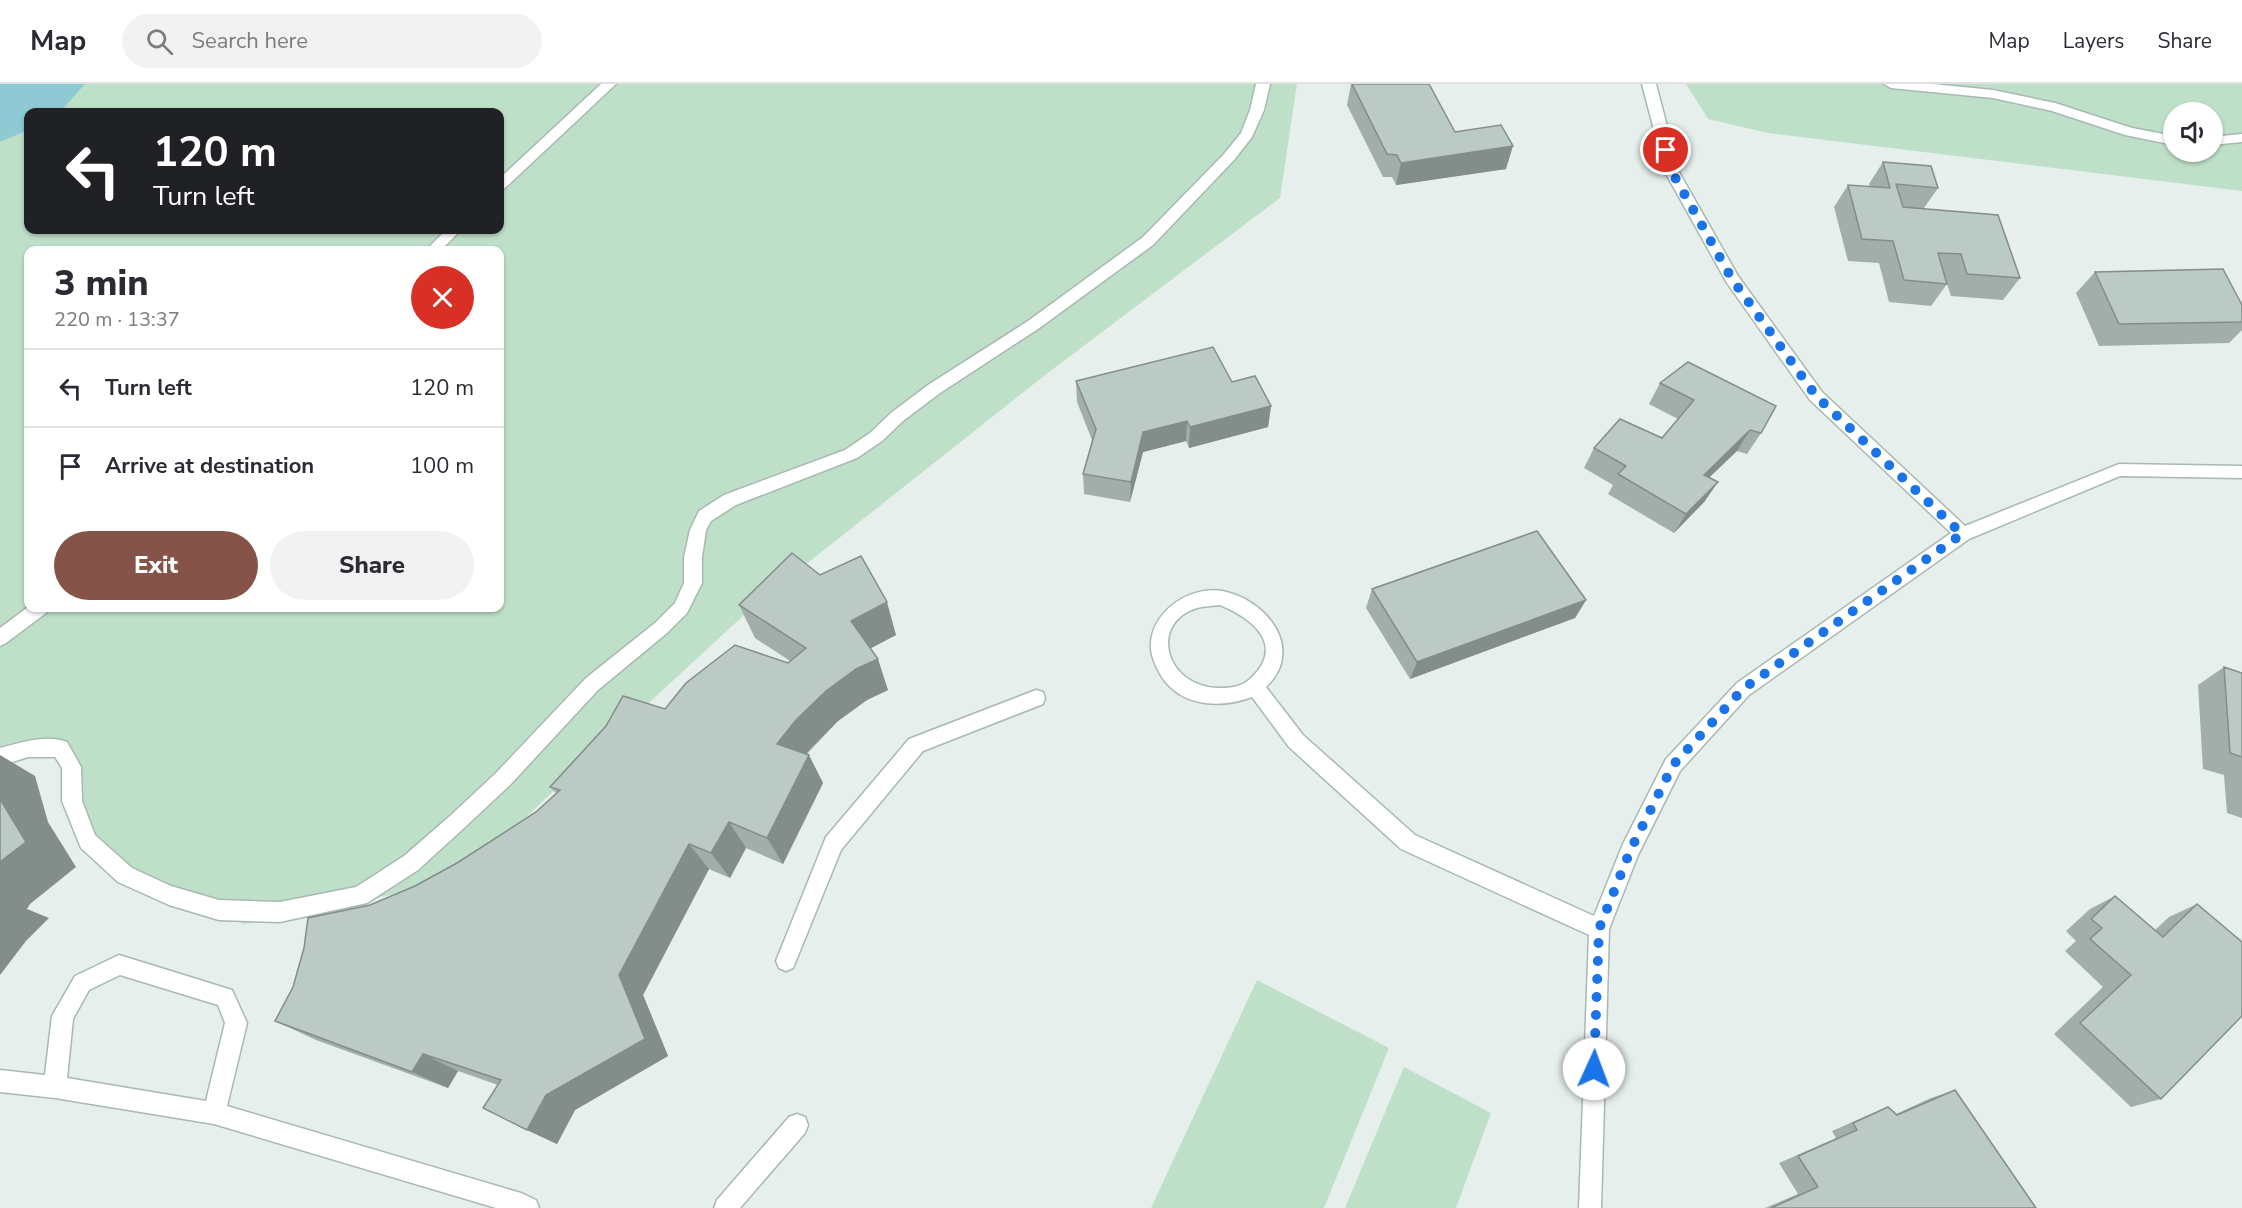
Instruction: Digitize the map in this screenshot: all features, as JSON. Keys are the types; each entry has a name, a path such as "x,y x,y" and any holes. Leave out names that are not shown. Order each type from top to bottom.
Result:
{"street":[{"path":"504,181 609,84"},
{"path":"0,757 28,749 60,748 71,767 72,801 88,841 125,875 169,895 219,910 280,912 360,896 411,863 450,829 503,778 592,684 661,628 681,608 693,583 693,557 698,530 705,516 730,500 851,453 876,437 897,417 934,389 1033,325 1148,241 1229,157 1247,134 1257,110 1263,84"},
{"path":"1649,84 1672,172 1732,279 1816,396 1962,534"},
{"path":"1891,84 1993,94 2055,107 2130,132 2163,139"},
{"path":"2223,140 2242,138"},
{"path":"437,246 450,234"},
{"path":"1590,1208 1599,929 1630,851 1673,765 1743,689 1962,534 2119,470 2242,472"},
{"path":"1221,598 1240,603 1256,613 1268,626 1274,642 1274,659 1268,675 1255,687 1239,695 1220,698 1201,695 1183,688 1170,676 1161,661 1159,645 1163,629 1171,615 1185,605 1202,599 1221,598"},
{"path":"0,638 35,612"},
{"path":"1255,687 1296,741 1408,842 1599,929"},
{"path":"786,961 833,843 916,745 1036,698"},
{"path":"55,1087 63,1016 82,983 119,965 225,997 236,1023 214,1113"},
{"path":"0,1081 55,1087 214,1113 528,1208"},
{"path":"724,1208 797,1125"}],"green space":[{"path":"0,84 1297,84 1280,198 1049,372 757,603 460,881 244,924 99,854 54,742 0,749"},
{"path":"1686,84 2242,84 2242,191 1768,133 1708,119"},
{"path":"1257,980 1389,1048 1324,1208 1151,1208"},
{"path":"1404,1067 1491,1113 1456,1208 1345,1208"}],"water":[{"path":"0,84 85,84 64,108 24,108 24,132 0,142"}],"building":[{"path":"1352,84 1429,84 1455,132 1501,125 1513,146 1401,163 1397,155 1387,154"},
{"path":"1883,162 1931,166 1938,188 1896,184 1903,207 1998,215 2020,278 1967,274 1961,254 1938,253 1947,284 1904,280 1893,241 1862,239 1848,185 1890,188"},
{"path":"2223,269 2242,305 2242,322 2119,324 2095,272"},
{"path":"1213,347 1232,382 1255,376 1271,406 1190,427 1187,421 1143,432 1131,482 1083,474 1096,429 1076,381"},
{"path":"1688,362 1776,406 1761,433 1750,430 1704,475 1718,482 1686,514 1618,474 1626,466 1594,448 1620,419 1662,438 1694,400 1660,383"},
{"path":"1537,531 1586,600 1417,662 1372,589"},
{"path":"792,553 820,575 861,556 887,602 851,621 878,659 856,669 826,691 796,720 777,744 809,755 767,838 729,822 711,853 689,844 619,975 645,1039 546,1095 527,1130 483,1108 501,1080 423,1054 412,1072 275,1021 293,987 304,948 308,918 370,905 415,886 457,863 536,812 560,790 550,787 606,726 623,696 665,709 686,683 735,645 788,663 806,648 739,605"},
{"path":"2224,667 2242,673 2242,757 2230,753"},
{"path":"0,799 26,842 0,862"},
{"path":"2115,896 2163,937 2197,904 2242,942 2242,1016 2161,1099 2080,1023 2131,975 2090,939 2102,928 2091,919"},
{"path":"1955,1090 2036,1208 1771,1208 1818,1187 1798,1156 1857,1130 1853,1123 1888,1107 1897,1115"}],"route":[{"path":"1594,1069 1599,929 1630,851 1673,765 1743,689 1962,534 1816,396 1732,279 1672,172 1666,150"}]}
